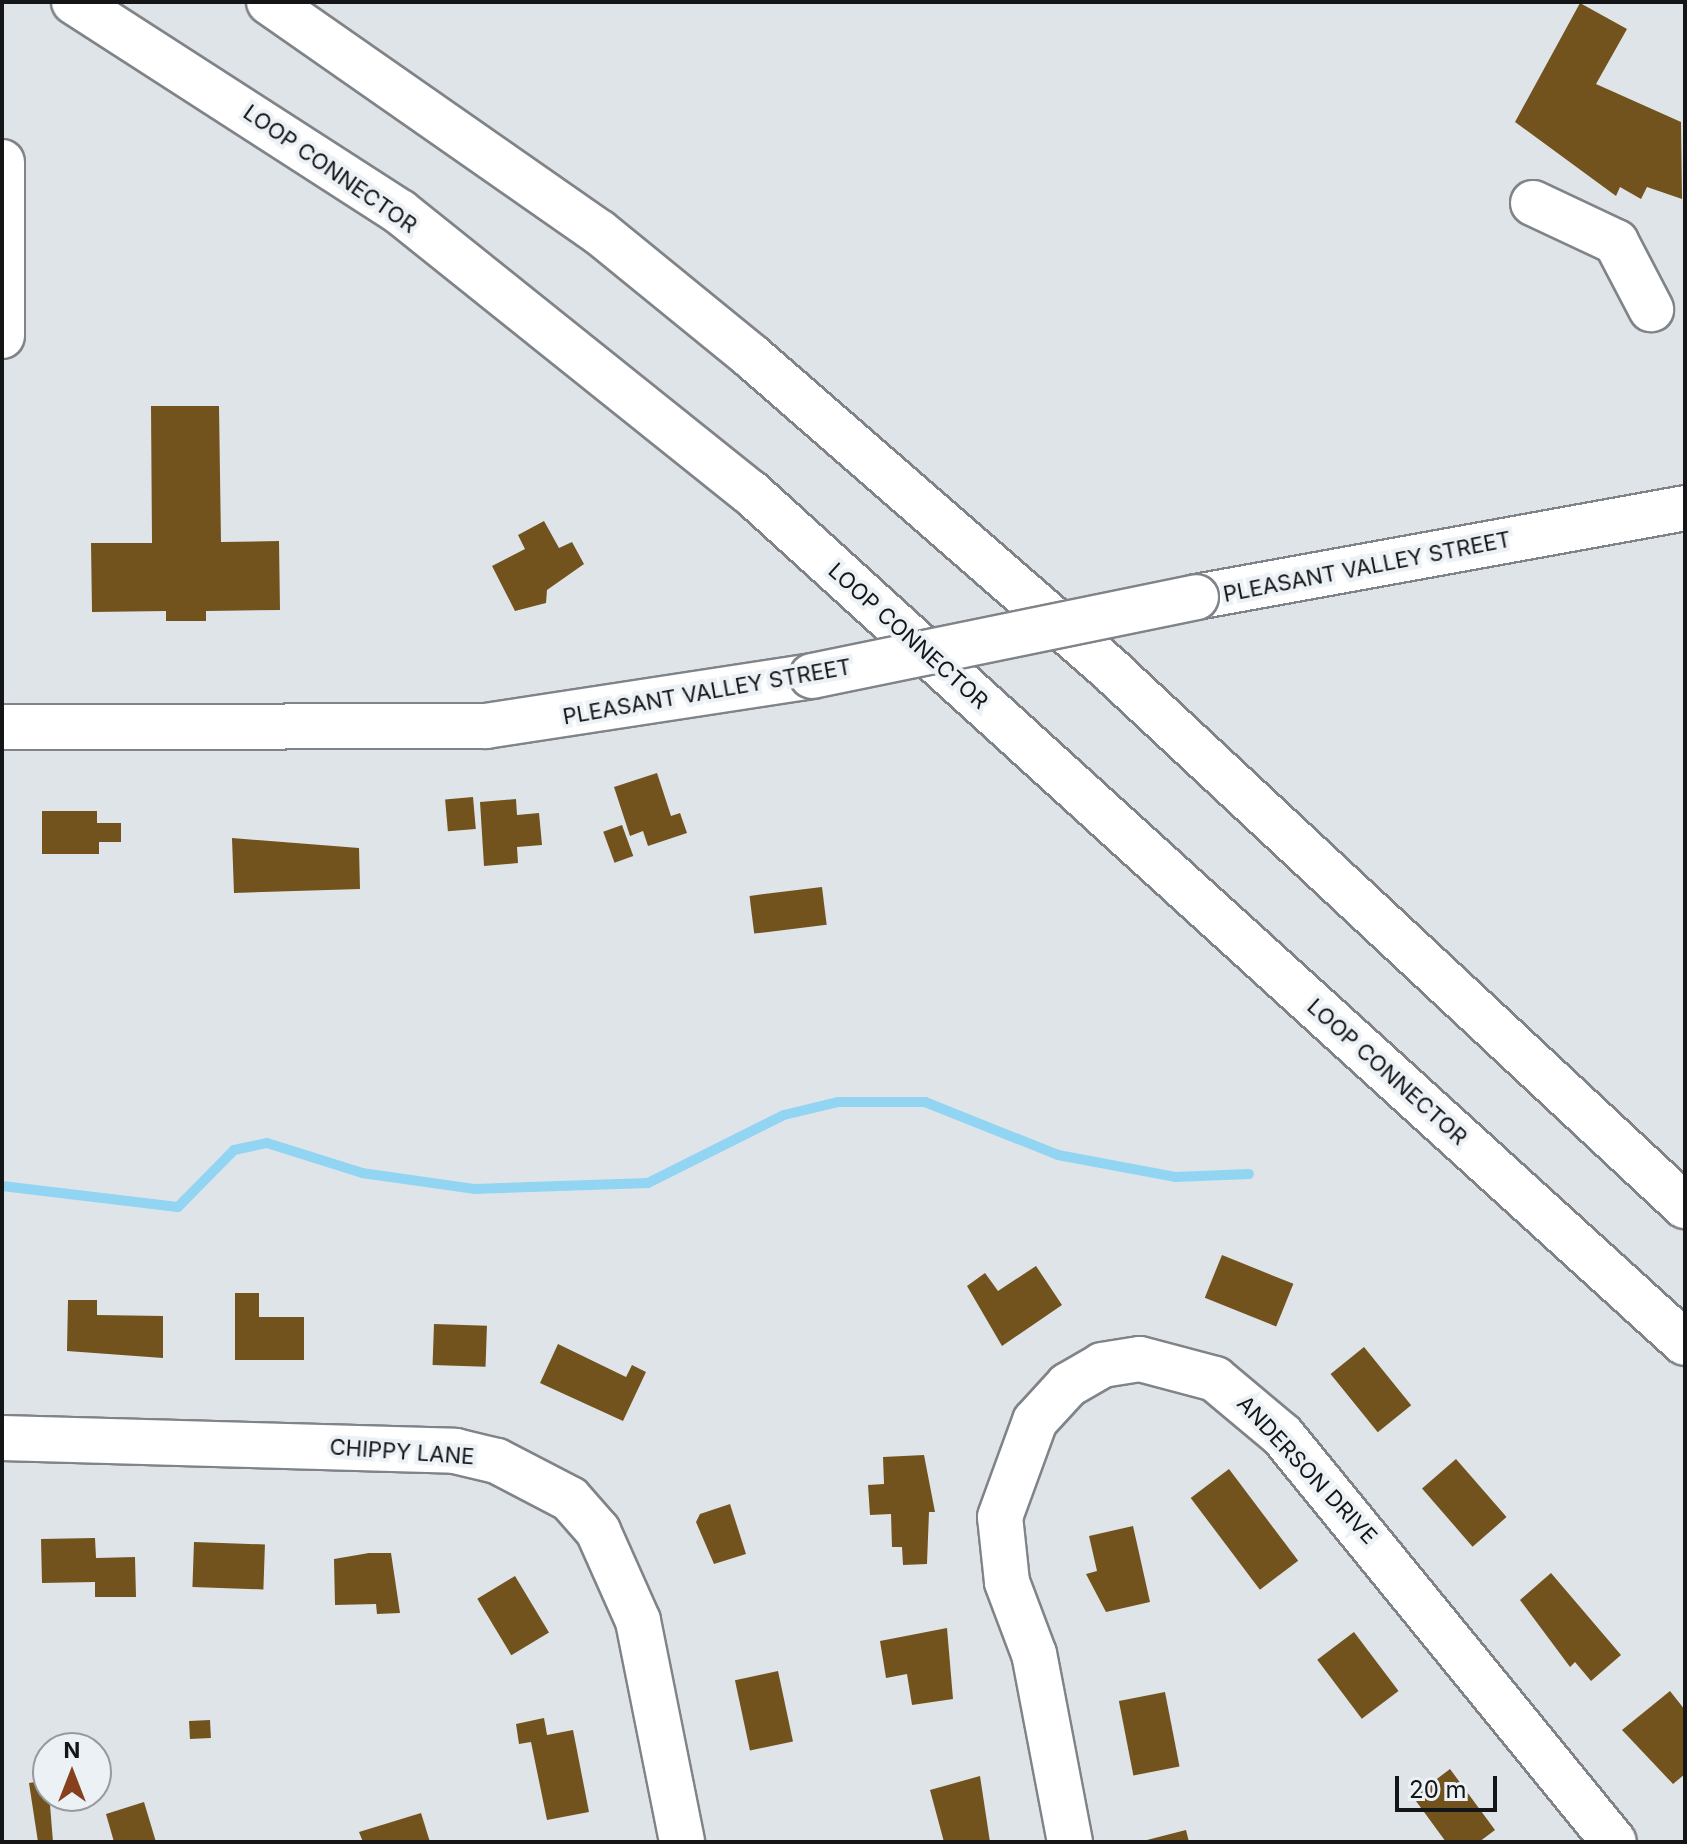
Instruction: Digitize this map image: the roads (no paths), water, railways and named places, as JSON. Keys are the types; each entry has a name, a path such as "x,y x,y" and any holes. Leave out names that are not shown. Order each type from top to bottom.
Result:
{"main road":[{"name":"LOOP CONNECTOR","path":"74,2 400,212 750,492 1685,1343"},
{"path":"269,2 599,232 751,356 1115,674 1471,1010 1685,1206"},
{"path":"2,162 2,336"},
{"path":"1533,203 1616,242 1651,309"},
{"name":"PLEASANT VALLEY STREET","path":"2,727 486,726 812,676 1196,597 1685,508"},
{"path":"1471,1010 1685,1185"},
{"name":"ANDERSON DRIVE","path":"1070,1842 1034,1654 1007,1582 1000,1517 1035,1421 1068,1385 1102,1365 1140,1359 1215,1379 1272,1425 1614,1842"},
{"name":"CHIPPY LANE","path":"2,1438 455,1451 497,1461 570,1499 598,1531 638,1621 682,1842"}],"waterway":[{"path":"2,1186 178,1207 234,1150 267,1143 362,1173 474,1189 648,1183 784,1115 838,1102 925,1102 1058,1155 1175,1177 1249,1174"}]}
